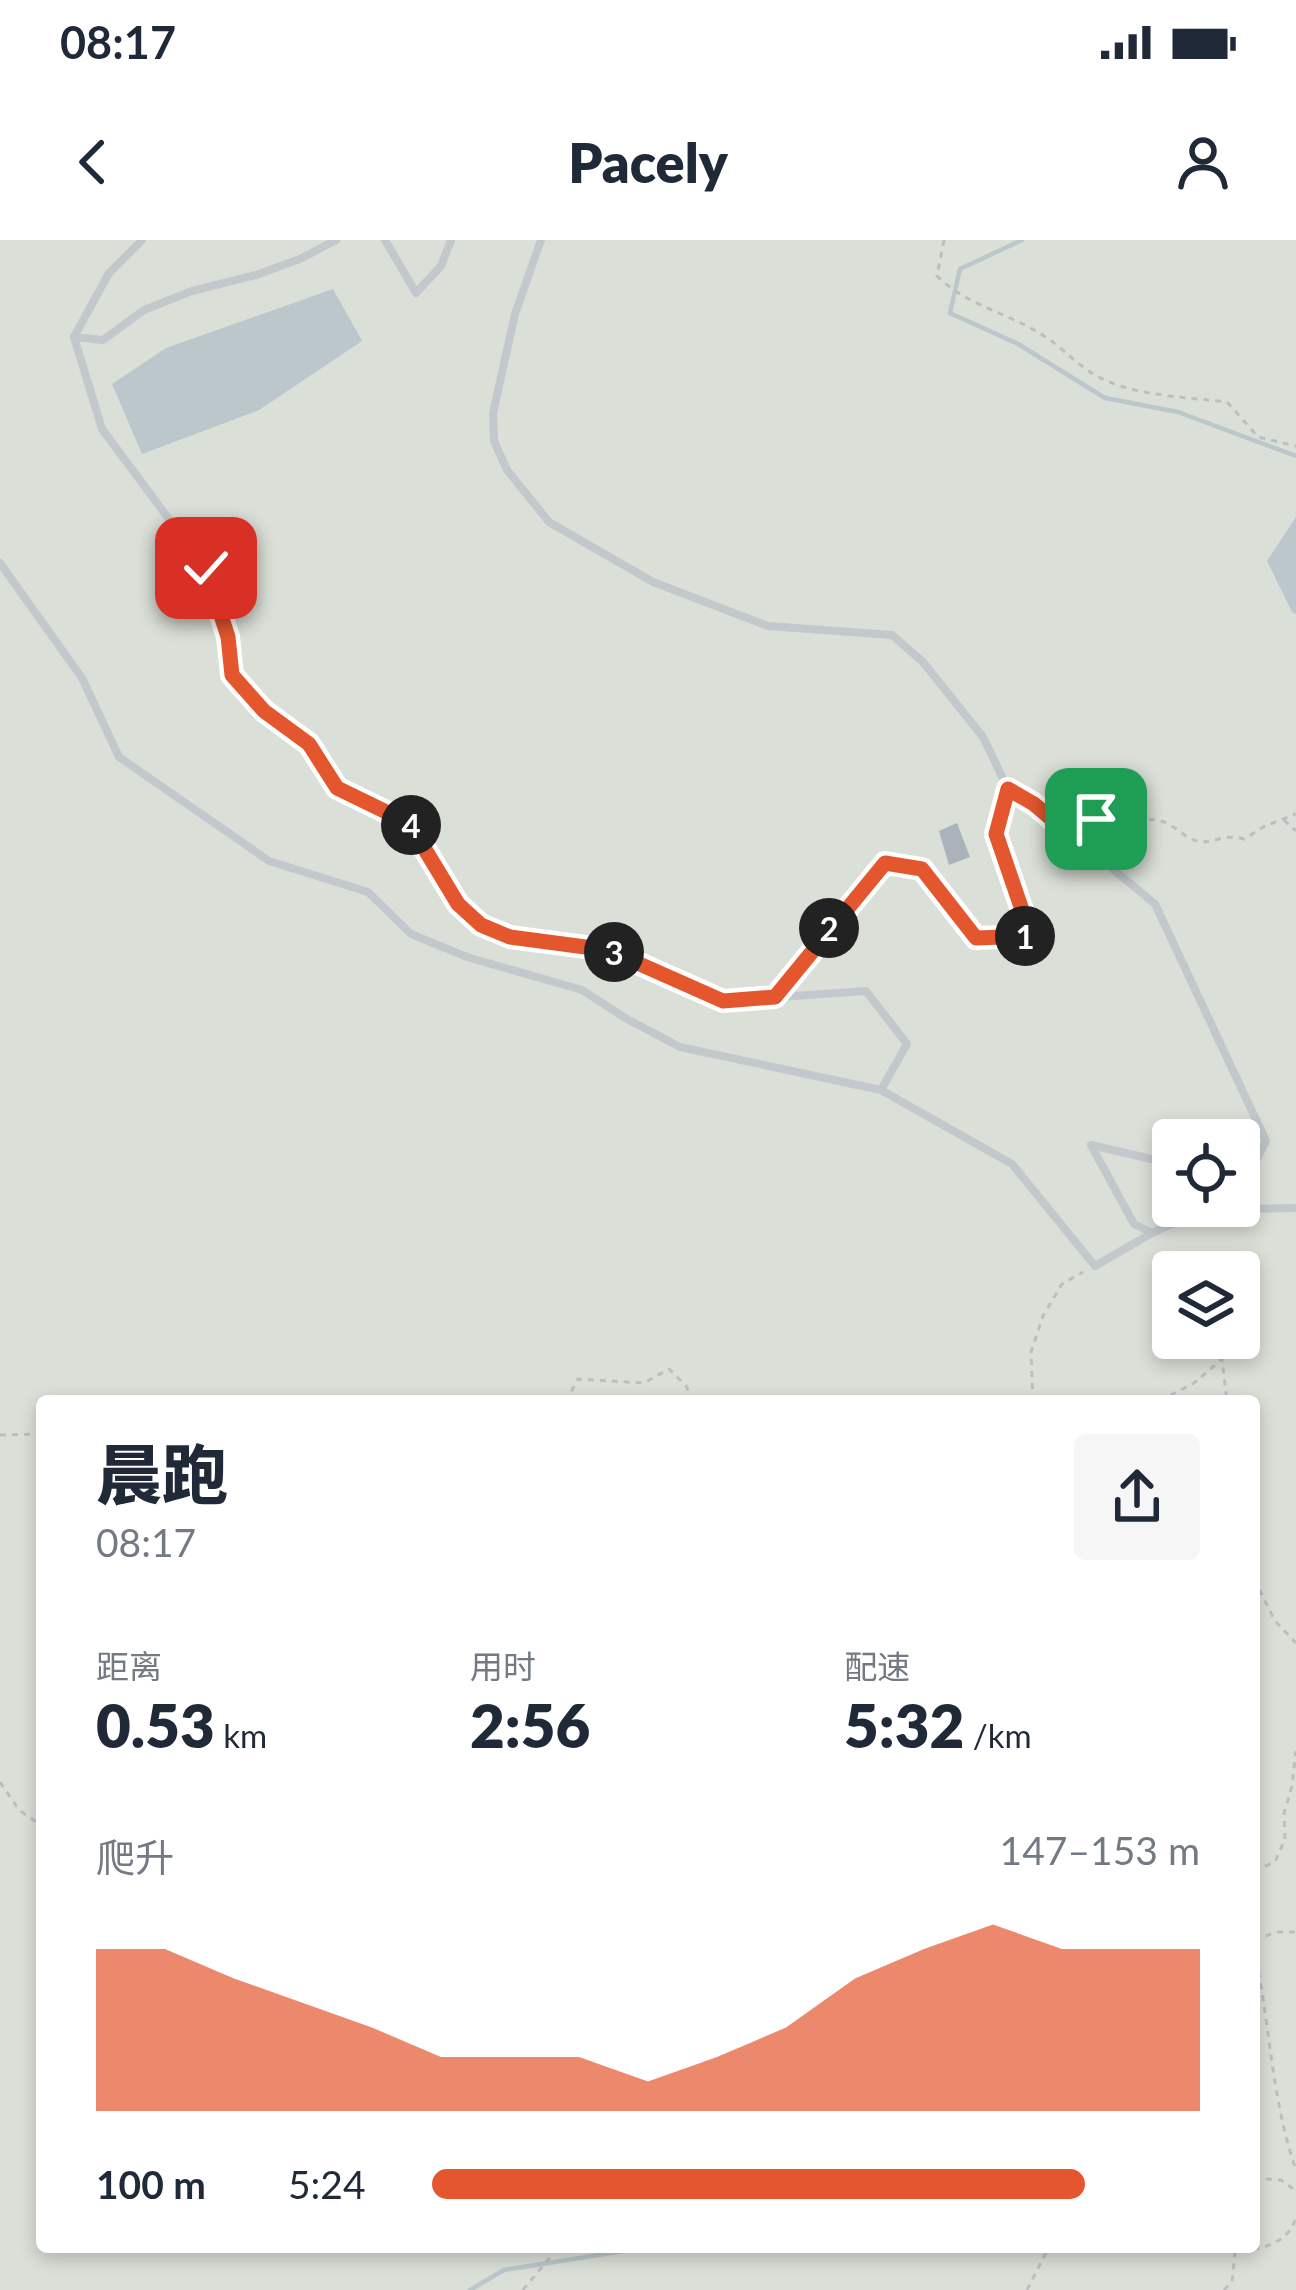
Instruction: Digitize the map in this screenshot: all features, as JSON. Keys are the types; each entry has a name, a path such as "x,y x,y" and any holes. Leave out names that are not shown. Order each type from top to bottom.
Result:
{"lane":[{"path":"142,240 109,273 74,337 102,429 206,568 228,637 232,675 264,711 309,744 337,788 409,823 458,904 481,925 510,937 608,950 723,1001 866,991 907,1044 880,1090"},
{"path":"74,337 103,340 144,310 256,275 336,240"},
{"path":"385,240 416,293 441,266 452,240"},
{"path":"542,240 514,314 493,413 494,441 507,470 549,522 653,582 768,626 892,634 923,662 983,737 1008,789 1034,804 1155,904 1256,1119"},
{"path":"0,563 82,678 119,757 269,861 368,892 411,934 467,957 582,990 680,1047 880,1090 1012,1164 1095,1266 1203,1210 1296,1208"},
{"path":"775,997 885,863 922,869 976,938 1031,936 996,834 1008,789"},
{"path":"1152,1159 1091,1145 1134,1224 1152,1233"}],"path":[{"path":"944,240 937,276 952,291 1044,336 1102,380 1153,393 1227,402 1258,436 1296,446"},
{"path":"1055,822 1161,820 1204,842 1231,835 1244,838 1296,814"},
{"path":"1282,818 1296,831"},
{"path":"1033,1395 1031,1352 1043,1316 1062,1284 1095,1266"},
{"path":"1171,1395 1222,1359 1226,1395"},
{"path":"571,1395 578,1378 644,1383 669,1369 689,1395"},
{"path":"0,1435 36,1434"},
{"path":"1260,1591 1275,1621 1296,1643"},
{"path":"1260,1868 1275,1862 1286,1839 1284,1814 1296,1751"},
{"path":"0,1782 19,1810 36,1822"},
{"path":"1260,1937 1296,1932"},
{"path":"1260,1975 1282,2132 1296,2170"},
{"path":"1260,2178 1281,2180 1296,2191"},
{"path":"1260,2247 1275,2244 1293,2229 1296,2216"},
{"path":"523,2290 551,2253"},
{"path":"1027,2290 1046,2253"},
{"path":"1224,2290 1232,2282 1235,2253"}],"shaded area":[{"path":"0,240 1296,240 1296,2290 0,2290"},
{"path":"333,289 362,341 259,410 142,454 112,384 166,348"},
{"path":"1296,517 1296,614 1267,561"}],"building":[{"path":"957,823 970,857 949,865 939,831"}],"waterway":[{"path":"1022,240 960,269 950,313 1018,344 1105,398 1178,412 1296,456"},
{"path":"470,2290 504,2270 611,2253"}],"route":[{"path":"206,568 228,637 232,675 264,711 309,744 337,788 409,823 458,904 481,925 510,937 608,950 723,1001 775,997 885,863 922,869 976,938 1031,936 996,834 1008,789 1055,822 1096,819"}]}
